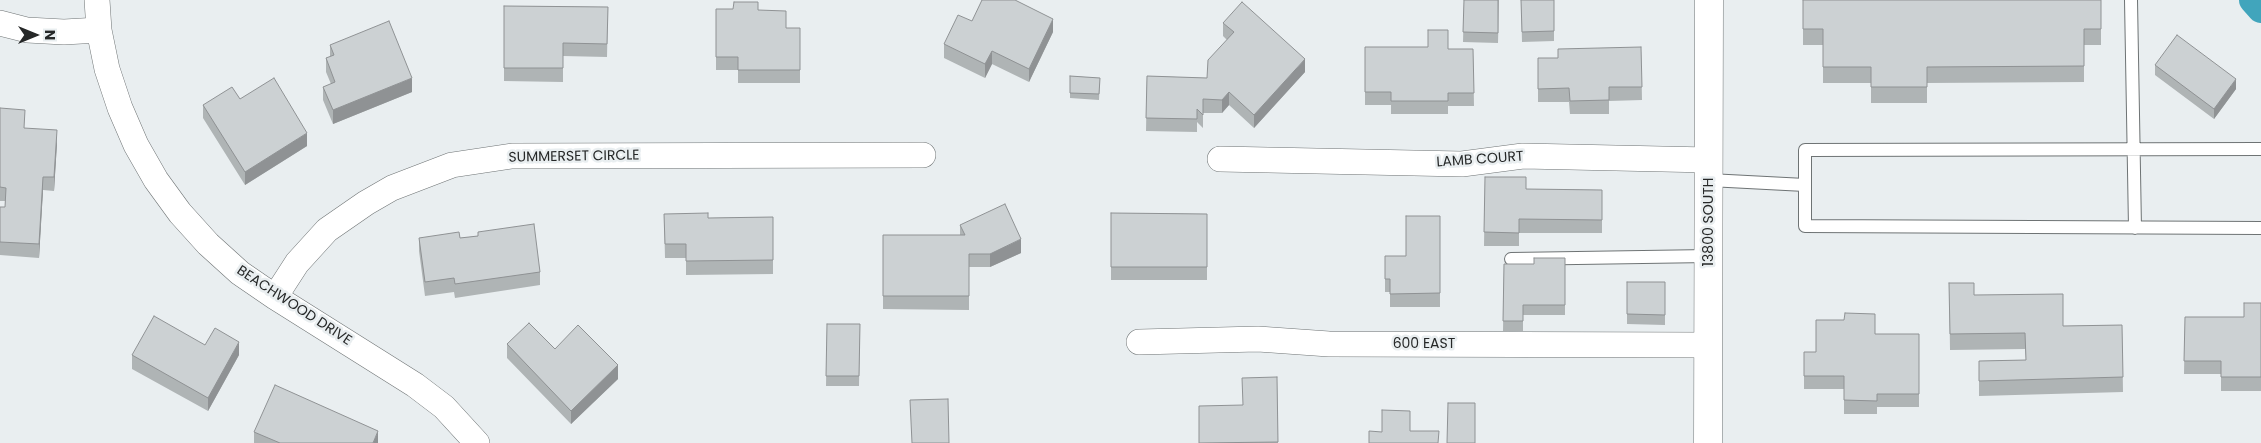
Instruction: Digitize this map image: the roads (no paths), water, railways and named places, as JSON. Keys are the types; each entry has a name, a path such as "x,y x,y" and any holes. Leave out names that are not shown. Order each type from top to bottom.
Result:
{"main road":[{"name":"13800 SOUTH","path":"1708,443 1709,0"}],"street":[{"name":"BEACHWOOD DRIVE","path":"97,0 99,30 107,69 120,108 136,145 156,180 180,213 208,244 240,273 415,385 444,407 477,443"},
{"path":"0,23 27,30 99,30"},
{"name":"SUMMERSET CIRCLE","path":"275,297 297,263 327,230 366,202 392,188 452,165 512,156 923,156"},
{"name":"LAMB COURT","path":"1220,158 1462,164 1522,156 1709,170"},
{"name":"600 EAST","path":"1140,342 1258,339 1330,344 1708,345"}],"lane":[{"path":"2131,0 2136,150 2136,228"},
{"path":"2261,149 1805,150 1805,226 2261,228"},
{"path":"1709,170 1805,185"},
{"path":"1511,260 1709,256"}],"waterway":[{"path":"2253,0 2261,9"}]}
